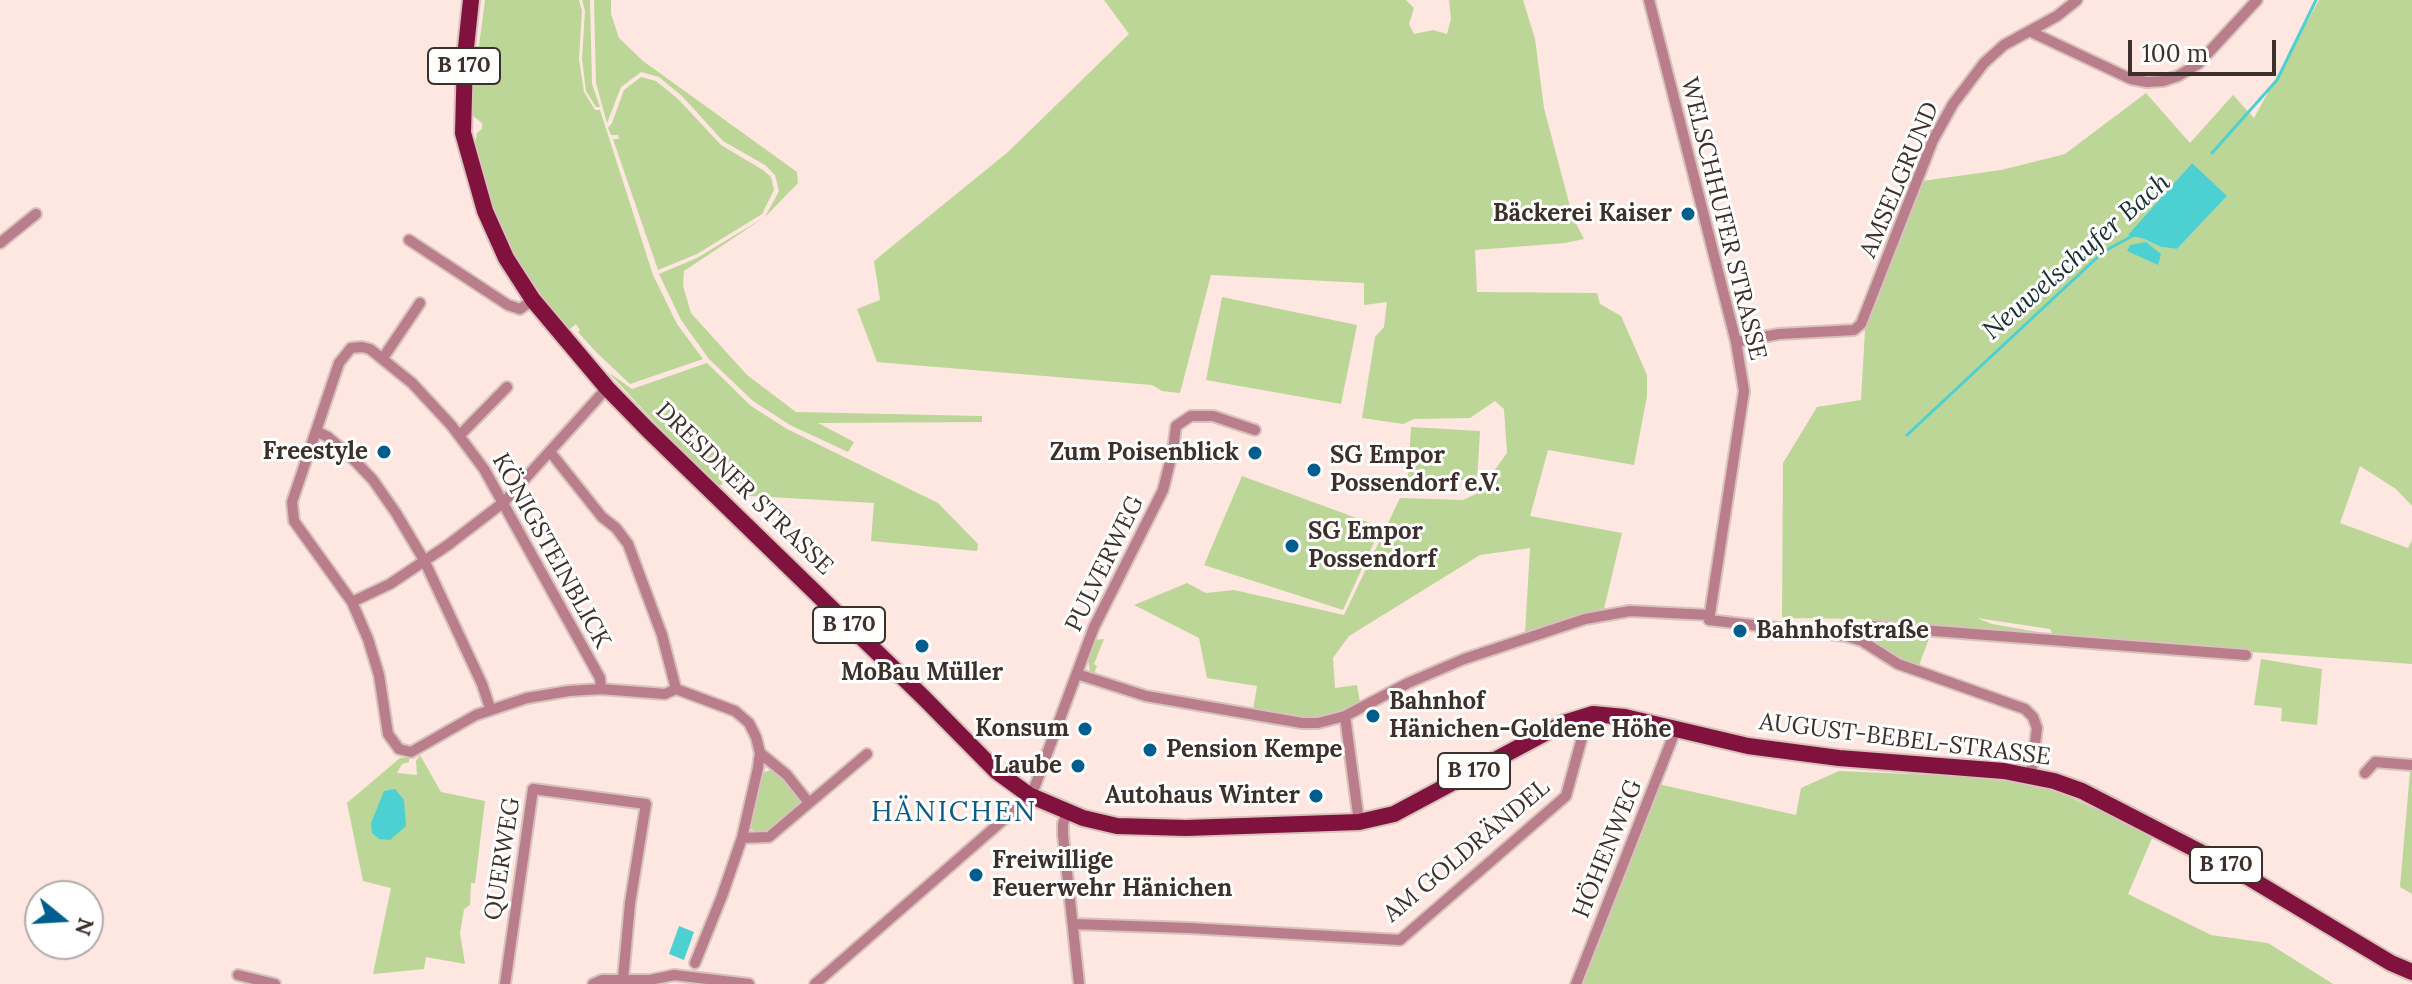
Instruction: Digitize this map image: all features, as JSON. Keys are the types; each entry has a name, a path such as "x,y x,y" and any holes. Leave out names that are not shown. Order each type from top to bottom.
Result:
{"main road":[{"name":"DRESDNER STRASSE","path":"471,0 465,57 463,133 485,211 506,258 533,300 607,388 996,771 1029,795 1067,812 1117,826 1138,828 1359,822 1394,814 1564,723 1588,716"},
{"name":"AUGUST-BEBEL-STRASSE","path":"1588,716 1625,717 1748,746 1839,758 2031,775 2082,791 2241,873 2391,963 2412,972"}],"street":[{"name":"WELSCHHUFER STRASSE","path":"1649,0 1736,342 1744,391 1709,615"},
{"path":"2029,31 2057,16 2077,0"},
{"path":"2029,31 2131,79 2163,81 2198,64 2257,0"},
{"name":"AMSELGRUND","path":"1736,342 1779,334 1854,330 1861,324 1933,140 1953,104 1984,63 2004,45 2029,31"},
{"path":"0,243 36,214"},
{"path":"409,240 508,305 520,309 533,300"},
{"path":"420,303 383,358 362,347 351,348 343,355 292,502 294,521 352,602 379,675 388,734 399,749 411,752 490,708 527,698 601,689 650,695 676,689 735,711 749,723 760,753 787,775 809,803"},
{"name":"KÖNIGSTEINBLICK","path":"383,358 433,404 460,435 504,502 600,678 601,689"},
{"path":"460,435 507,387"},
{"path":"352,602 390,584 504,502 607,388"},
{"name":"PULVERWEG","path":"1029,795 1044,766 1107,599 1135,550 1163,490 1176,426 1191,416 1213,416 1255,430"},
{"path":"316,431 328,437 373,480 396,513 424,560 482,684 490,708"},
{"path":"551,453 602,517 616,528 628,544 658,623 676,689"},
{"path":"1077,674 1136,693 1195,706 1318,723 1345,716 1464,659 1585,619 1630,611 1709,615 1709,620 1846,636 1862,641 1898,664 2025,709 2033,717 2037,728 2031,775"},
{"path":"1870,626 2246,655"},
{"path":"1345,716 1359,822"},
{"name":"AM GOLDRÄNDEL","path":"1073,924 1400,940 1566,796 1588,716"},
{"name":"HÖHENWEG","path":"1576,984 1676,729"},
{"path":"695,963 742,838 760,753"},
{"path":"742,838 769,837 867,754"},
{"path":"2365,773 2375,762 2412,765"},
{"name":"QUERWEG","path":"505,984 533,789 646,804 630,903 623,979"},
{"path":"815,984 1029,795"},
{"path":"1067,812 1063,835 1079,984"},
{"path":"238,975 275,984"},
{"path":"593,984 602,980 650,980 674,975 749,984"}],"green space":[{"path":"485,0 579,0 582,11 579,59 584,92 595,110 600,110 653,275 677,324 703,359 630,384 578,332 580,330 576,324 570,329 546,306 509,249 488,200 475,144 482,123 472,115 475,46 479,46"},
{"path":"582,0 590,0 592,84 600,107 596,107 586,91 582,59 585,11"},
{"path":"594,0 611,0 611,14 619,38 643,61 797,172 798,183 765,217 779,191 775,175 765,165 723,141 682,96 659,77 641,72 621,87 607,123 596,83"},
{"path":"1104,0 1406,0 1414,8 1409,24 1414,34 1433,30 1447,34 1451,19 1449,0 1523,0 1535,39 1544,108 1573,218 1584,239 1475,250 1477,292 1597,293 1600,304 1621,316 1647,375 1647,396 1634,465 1548,450 1530,516 1622,533 1604,609 1525,633 1530,548 1480,555 1349,636 1333,658 1335,688 1357,685 1360,703 1337,713 1305,718 1253,710 1257,686 1207,678 1199,638 1134,605 1187,583 1206,593 1234,590 1344,615 1400,498 1463,500 1478,493 1507,453 1504,409 1495,401 1470,418 1414,419 1403,424 1362,418 1375,337 1384,327 1387,302 1364,305 1364,283 1211,275 1180,393 1162,391 1152,385 877,362 857,309 880,300 874,261 1008,152 1129,34"},
{"path":"2319,0 2412,0 2412,506 2396,489 2360,466 2340,523 2408,548 2412,540 2412,664 2054,637 2050,629 1977,618 1992,624 2038,632 2046,637 2045,643 1930,636 1918,668 1865,636 1864,619 1782,618 1783,463 1817,407 1861,400 1865,330 1922,181 2001,170 2065,154 2146,93 2190,143 2233,95 2254,118","holes":["2192,163 2226,197 2177,249 2161,247 2129,235"]},
{"path":"641,77 656,81 678,99 721,145 763,170 771,177 774,190 762,214 697,254 658,270 613,139 619,139 618,135 611,135 608,128 624,90"},
{"path":"765,217 684,271 683,286 691,313 747,375 796,412 982,416 982,422 818,423 854,442 848,452 790,425 753,401 709,359 681,320 659,274 697,258"},
{"path":"1222,297 1357,325 1341,404 1206,380"},
{"path":"707,363 751,406 787,429 938,503 978,544 977,551 871,541 874,503 735,495 730,475 724,476 722,485 714,486 608,372 632,389"},
{"name":"SG Empor Possendorf","path":"1411,427 1480,431 1477,481 1408,477"},
{"name":"SG Empor Possendorf","path":"1242,476 1381,527 1343,610 1204,565"},
{"path":"1104,639 1094,664 1097,666 1094,674 1090,672 1088,660 1095,640"},
{"path":"2261,659 2322,669 2317,725 2281,721 2282,708 2254,705"},
{"path":"420,755 441,792 485,801 475,883 471,883 470,905 464,909 460,933 465,964 426,957 424,969 373,974 391,888 363,881 347,803 400,758 409,758 409,762 402,764 397,773 417,775 416,761"},
{"path":"772,769 780,773 799,796 800,804 771,831 761,836 750,828 763,773"},
{"path":"1839,771 1957,776 2031,784 2065,795 2153,836 2128,894 2211,935 2268,943 2333,984 1579,984 1658,784 1796,815 1801,788"},
{"path":"2412,772 2412,894 2400,887"}],"water":[{"path":"2192,163 2227,196 2177,249 2161,247 2128,235"},
{"path":"2146,242 2161,254 2158,265 2127,251 2130,245"},
{"path":"395,789 404,800 406,826 390,840 379,839 372,833 371,823 384,791"},
{"path":"679,926 694,932 684,960 669,954"}],"waterway":[{"name":"Neuwelschufer Bach","path":"2212,153 2277,80 2316,0"},
{"name":"Neuwelschufer Bach","path":"1907,435 2103,252 2134,235"}],"place":[{"name":"Bäckerei Kaiser","path":"1688,214"},
{"name":"Freestyle","path":"384,452"},
{"name":"Zum Poisenblick","path":"1255,453"},
{"name":"SG Empor Possendorf e.V.","path":"1314,470"},
{"name":"SG Empor Possendorf","path":"1292,546"},
{"name":"Bahnhofstraße","path":"1740,631"},
{"name":"MoBau Müller","path":"922,646"},
{"name":"Bahnhof Hänichen-Goldene Höhe","path":"1373,716"},
{"name":"Konsum","path":"1085,729"},
{"name":"Pension Kempe","path":"1150,750"},
{"name":"Laube","path":"1078,766"},
{"name":"Autohaus Winter","path":"1316,796"},
{"name":"Freiwillige Feuerwehr Hänichen","path":"976,875"}],"district":[{"name":"HÄNICHEN","path":"954,813"}]}
